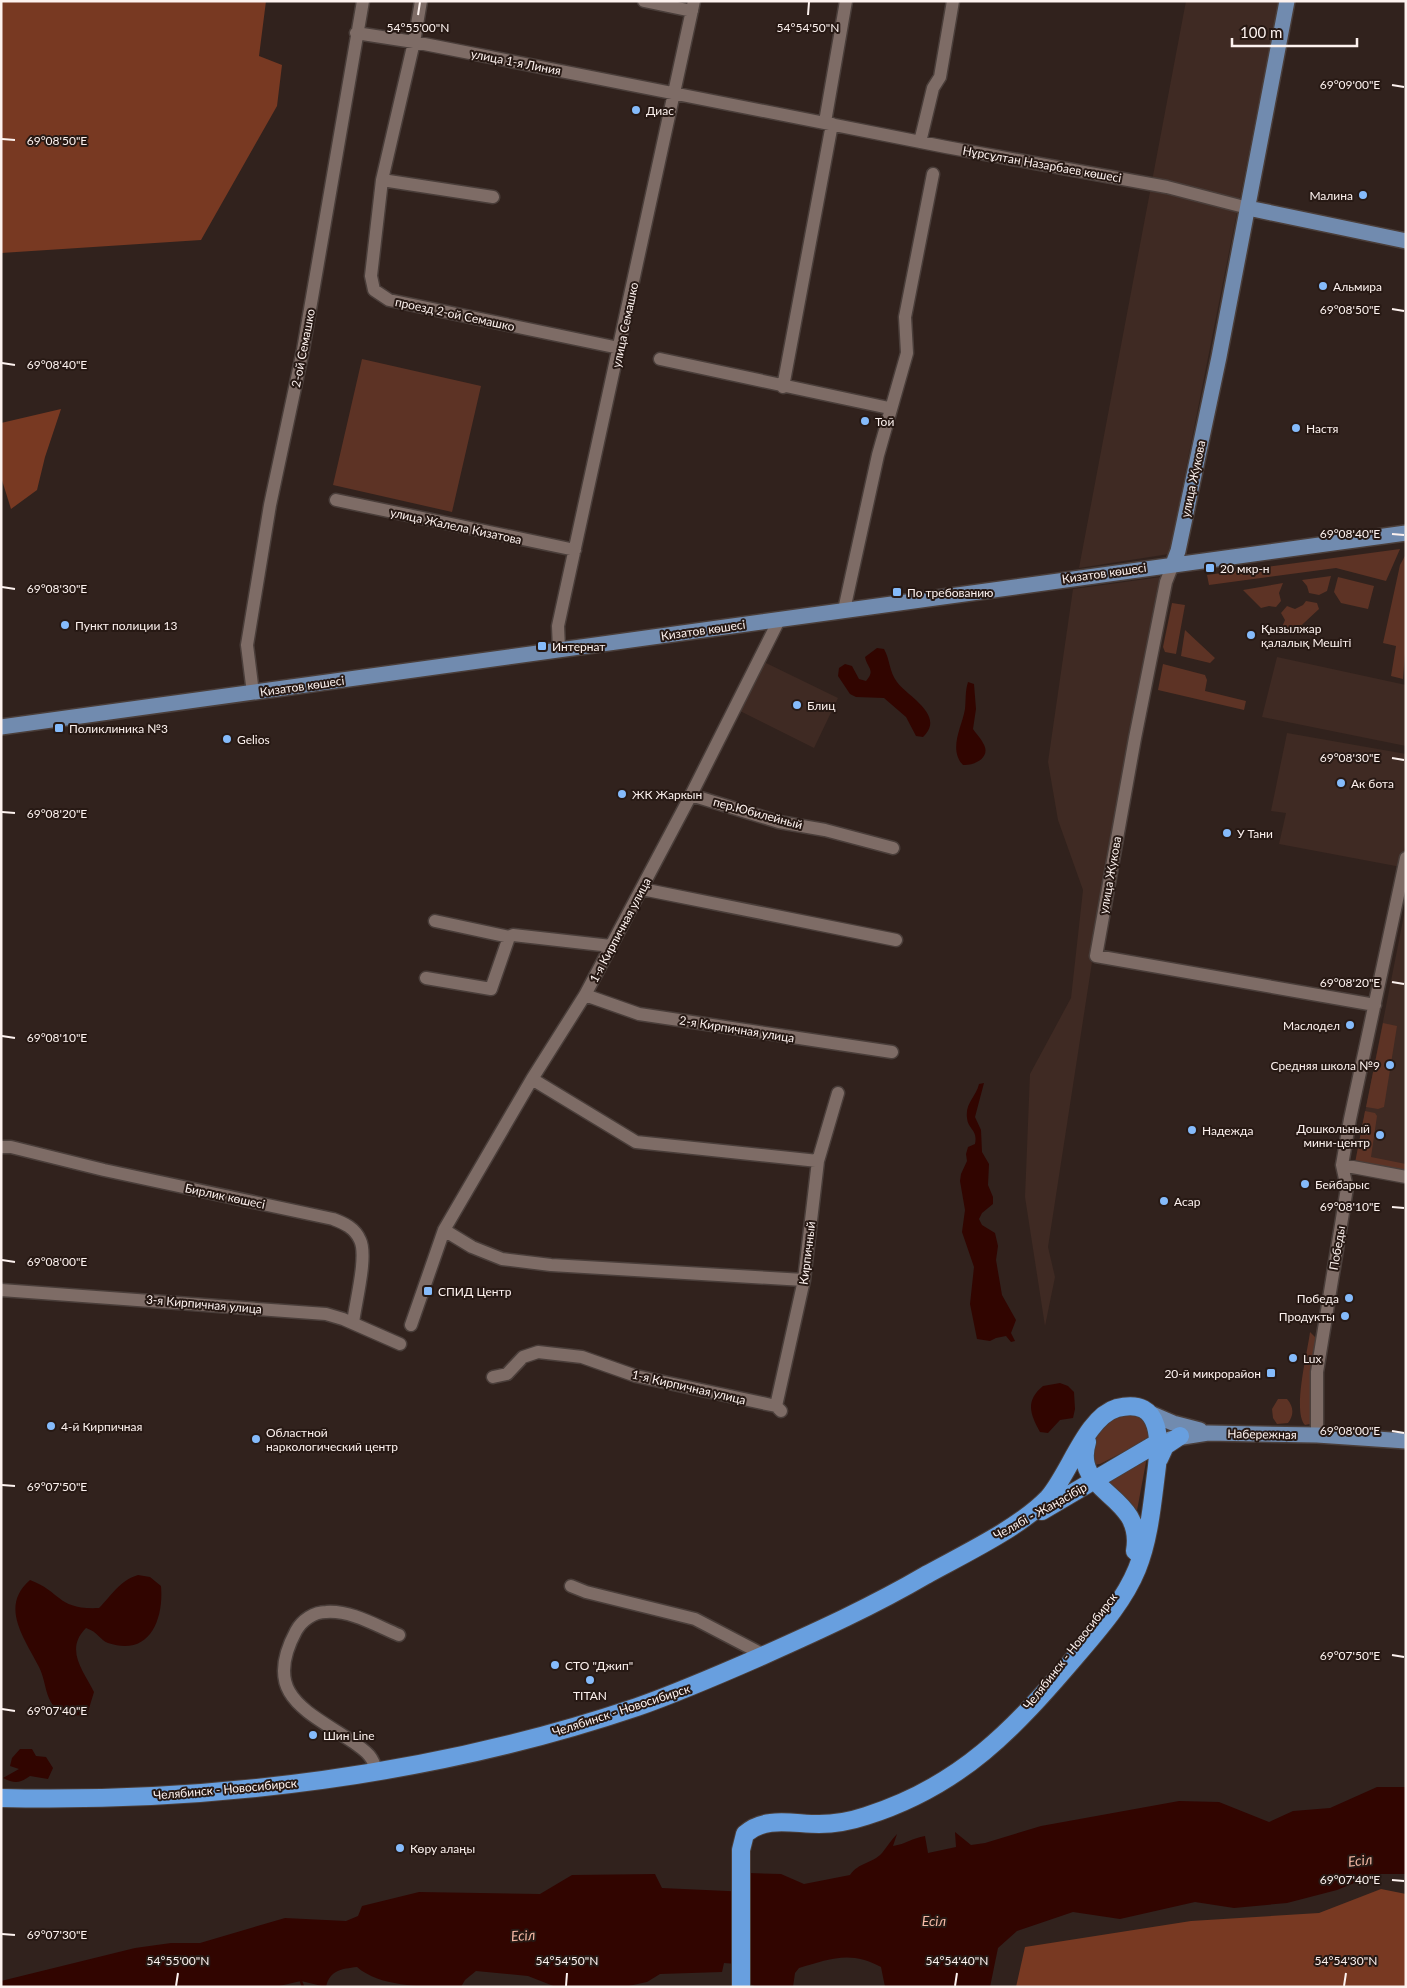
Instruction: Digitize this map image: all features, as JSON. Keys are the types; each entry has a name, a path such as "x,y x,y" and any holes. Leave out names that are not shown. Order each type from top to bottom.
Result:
{"highway":[{"name":"Челябинск - Новосибирск","path":"1,1798 84,1799 178,1795 314,1781 482,1750 626,1710 698,1685 866,1608 987,1541 1044,1502 1065,1476 1092,1426 1113,1410 1130,1407 1145,1411 1155,1422 1159,1442 1156,1469 1142,1554 1136,1572 1122,1597 1099,1629 1012,1727 960,1771 927,1792 868,1816 828,1824 759,1824 743,1837 741,1855 741,1987"},
{"path":"1092,1426 1084,1458 1087,1470 1094,1481 1159,1442"},
{"path":"1156,1469 1163,1448 1180,1436"},
{"path":"1084,1458 1089,1466 1098,1470 1106,1471 1117,1467"},
{"name":"Челябинск - Новосибирск","path":"960,1771 998,1738 1029,1704 1116,1593 1131,1564 1136,1541 1134,1522 1124,1508 1094,1481"},
{"name":"Челябі - Жаңасібір","path":"987,1541 1094,1481"}],"main road":[{"name":"улица Жукова","path":"1173,564 1178,549 1219,357 1287,1"},
{"name":"Нұрсұлтан Назарбаев көшесі","path":"1248,208 1406,241"},
{"name":"Кизатов көшесі","path":"1,727 1406,533"},
{"name":"Набережная","path":"1145,1411 1180,1425 1208,1432"},
{"name":"Набережная","path":"1159,1442 1180,1436 1208,1432 1317,1435 1406,1441"}],"street":[{"name":"2-ой Семашко","path":"254,693 247,645 270,504 305,340 356,33 363,1"},
{"name":"проезд 2-ой Семашко","path":"421,1 414,42 382,180 371,276 374,290 389,300 619,348"},
{"path":"644,1 693,6"},
{"path":"783,387 829,123 846,1"},
{"path":"920,142 932,88 940,77 953,1"},
{"name":"улица Семашко","path":"559,649 558,626 676,94 693,6"},
{"name":"улица 1-я Линия","path":"356,33 414,42 676,94"},
{"name":"Нұрсұлтан Назарбаев көшесі","path":"676,94 920,142 1167,187 1248,208"},
{"path":"844,610 890,408 907,353 905,317 933,174"},
{"path":"382,180 493,197"},
{"path":"660,359 783,387 890,408"},
{"name":"улица Жалела Кизатова","path":"336,500 575,550"},
{"name":"улица Жукова","path":"1173,564 1166,582 1135,738 1096,956 1375,1005"},
{"name":"1-я Кирпичная улица","path":"411,1325 444,1230 532,1079 585,995 691,795 779,620"},
{"name":"пер.Юбилейный","path":"691,795 779,822 825,830 893,848"},
{"name":"Победы","path":"1317,1435 1316,1372 1347,1188 1342,1165 1350,1119 1404,875 1406,858"},
{"path":"642,889 896,940"},
{"path":"435,921 509,937 611,946"},
{"path":"426,978 490,989 509,937"},
{"name":"2-я Кирпичная улица","path":"585,995 639,1014 892,1052"},
{"path":"532,1079 636,1142 818,1161"},
{"name":"Кирпичный","path":"779,1408 804,1280 818,1161 838,1093"},
{"name":"Бирлик көшесі","path":"1,1147 12,1147 104,1170 333,1218 344,1223 360,1238 363,1251 353,1323"},
{"path":"1342,1165 1406,1177"},
{"path":"444,1230 472,1247 502,1259 551,1265 804,1280"},
{"name":"3-я Кирпичная улица","path":"1,1290 326,1314 353,1323 400,1344"},
{"name":"1-я Кирпичная улица","path":"493,1377 507,1374 523,1357 538,1352 582,1357 636,1376 779,1408"},
{"path":"572,1586 586,1592 695,1619 764,1655"},
{"path":"376,1770 374,1761 367,1752 310,1715 291,1696 285,1683 287,1654 298,1626 317,1612 331,1611 350,1615 399,1635"}],"shaded area":[{"path":"1,1 266,1 259,56 282,65 277,106 201,240 1,253"},
{"path":"1186,1 1279,1 1169,554 1079,568"},
{"path":"362,359 481,386 452,512 333,485"},
{"path":"61,409 45,457 37,490 11,509 1,477 1,423"},
{"path":"1400,549 1386,581 1336,568 1209,585 1207,575"},
{"path":"1406,554 1406,641 1403,679 1391,676 1396,646 1383,643 1400,565"},
{"path":"1331,576 1327,591 1319,595 1309,593 1307,586 1302,580"},
{"path":"1161,577 1103,891 1048,1247 1055,1277 1045,1326 1025,1197 1030,1074 1071,998 1083,890 1058,820 1048,762 1073,589"},
{"path":"1338,577 1374,586 1368,609 1341,603 1334,592"},
{"path":"1283,583 1279,593 1281,601 1276,607 1261,608 1243,590"},
{"path":"1306,601 1317,603 1319,609 1291,635 1282,627 1285,620 1281,613 1287,606 1295,609"},
{"path":"1172,603 1185,605 1176,654 1165,652 1163,647"},
{"path":"1185,630 1215,658 1210,663 1181,656"},
{"path":"1277,657 1406,685 1406,746 1262,717"},
{"path":"764,662 838,698 814,748 740,711"},
{"path":"1163,664 1205,675 1207,680 1205,691 1246,701 1244,710 1158,690"},
{"name":"Ак бота","path":"1287,733 1406,754 1406,840 1401,867 1279,844 1286,813 1271,811"},
{"name":"Средняя школа №9","path":"1406,905 1406,1171 1355,1163"},
{"path":"1383,1023 1397,1026 1384,1107 1378,1109 1366,1107"},
{"path":"1365,1111 1375,1113 1377,1116 1371,1157 1406,1164 1406,1171 1355,1163"},
{"path":"1310,1332 1318,1340 1313,1413 1310,1424 1305,1425 1301,1418 1300,1395"},
{"path":"1278,1399 1287,1399 1291,1405 1292,1414 1288,1423 1277,1424 1273,1418 1272,1409"},
{"path":"1133,1413 1151,1421 1149,1439 1100,1464 1093,1465 1092,1437 1110,1418"},
{"path":"1148,1451 1136,1516 1100,1480"},
{"path":"1381,1889 1406,1894 1406,1987 1016,1987 1025,1947 1191,1921 1319,1913"}],"water":[{"path":"877,648 884,649 892,674 897,682 928,714 930,721 929,729 923,737 916,736 906,717 884,698 856,697 850,694 838,676 839,668 845,664 852,666 859,679 866,681 871,671 865,657"},
{"path":"968,682 974,684 976,709 973,729 982,741 985,752 981,760 963,765 959,759 956,745 965,709"},
{"path":"984,1083 975,1117 981,1130 982,1152 989,1164 988,1185 993,1197 993,1204 982,1213 979,1219 982,1225 995,1233 998,1246 996,1260 1002,1295 1016,1320 1011,1333 1015,1341 1011,1342 1006,1336 990,1341 977,1339 970,1304 974,1267 962,1232 965,1210 960,1181 961,1174 967,1161 968,1147 975,1144 976,1139 969,1125 967,1113 969,1104 979,1084"},
{"path":"1060,1383 1068,1386 1074,1392 1075,1409 1073,1418 1060,1420 1048,1433 1040,1432 1031,1408 1034,1397 1043,1386"},
{"path":"138,1575 150,1577 161,1586 160,1611 156,1623 144,1640 134,1645 122,1646 105,1642 86,1628 80,1636 76,1652 81,1668 94,1692 87,1715 63,1714 48,1697 42,1673 17,1622 16,1600 21,1590 30,1580 67,1603 85,1608 99,1608 121,1584"},
{"path":"20,1749 32,1749 36,1756 46,1757 53,1768 48,1779 30,1776 14,1782 3,1778 19,1769 10,1766 12,1758"},
{"name":"Есіл","path":"1377,1787 1406,1787 1406,1874 1376,1874 1337,1890 1287,1903 1234,1908 1195,1902 1120,1919 1073,1912 1017,1931 998,1948 990,1987 885,1987 881,1967 850,1957 830,1959 799,1968 795,1973 793,1987 757,1987 750,1984 750,1965 724,1963 722,1972 660,1974 647,1982 624,1987 556,1987 528,1976 476,1971 465,1980 461,1987 406,1985 379,1979 357,1967 337,1971 330,1977 326,1987 301,1981 275,1987 1,1987 1,1981 135,1948 171,1943 200,1943 285,1918 346,1921 358,1916 362,1906 419,1892 540,1894 572,1875 655,1874 662,1888 749,1892 749,1873 781,1874 804,1884 850,1875 857,1868 878,1857 897,1834 893,1846 925,1836 928,1853 956,1847 955,1832 971,1845 985,1843 1041,1826 1179,1801 1219,1802 1269,1822 1293,1811 1330,1808"}],"waterway":[{"path":"301,1981 303,1987"}],"place":[{"name":"Диас","path":"636,110"},
{"name":"Малина","path":"1363,195"},
{"name":"Альмира","path":"1323,286"},
{"name":"Той","path":"865,421"},
{"name":"Настя","path":"1296,428"},
{"name":"20 мкр-н","path":"1210,568"},
{"name":"По требованию","path":"897,592"},
{"name":"Пункт полиции 13","path":"65,625"},
{"name":"Қызылжар қалалық Мешіті","path":"1251,635"},
{"name":"Интернат","path":"542,646"},
{"name":"Блиц","path":"797,705"},
{"name":"Поликлиника №3","path":"59,728"},
{"name":"Gelios","path":"227,739"},
{"name":"Ак бота","path":"1341,783"},
{"name":"ЖК Жаркын","path":"622,794"},
{"name":"У Тани","path":"1227,833"},
{"name":"Маслодел","path":"1350,1025"},
{"name":"Средняя школа №9","path":"1390,1065"},
{"name":"Надежда","path":"1192,1130"},
{"name":"Дошкольный мини-центр","path":"1380,1135"},
{"name":"Бейбарыс","path":"1305,1184"},
{"name":"Асар","path":"1164,1201"},
{"name":"СПИД Центр","path":"428,1291"},
{"name":"Победа","path":"1349,1298"},
{"name":"Продукты","path":"1345,1316"},
{"name":"Lux","path":"1293,1358"},
{"name":"20-й микрорайон","path":"1271,1373"},
{"name":"4-й Кирпичная","path":"51,1426"},
{"name":"Областной наркологический центр","path":"256,1439"},
{"name":"СТО \"Джип\"","path":"555,1665"},
{"name":"TITAN","path":"590,1680"},
{"name":"Шин Line","path":"313,1735"},
{"name":"Көру алаңы","path":"400,1848"}]}
